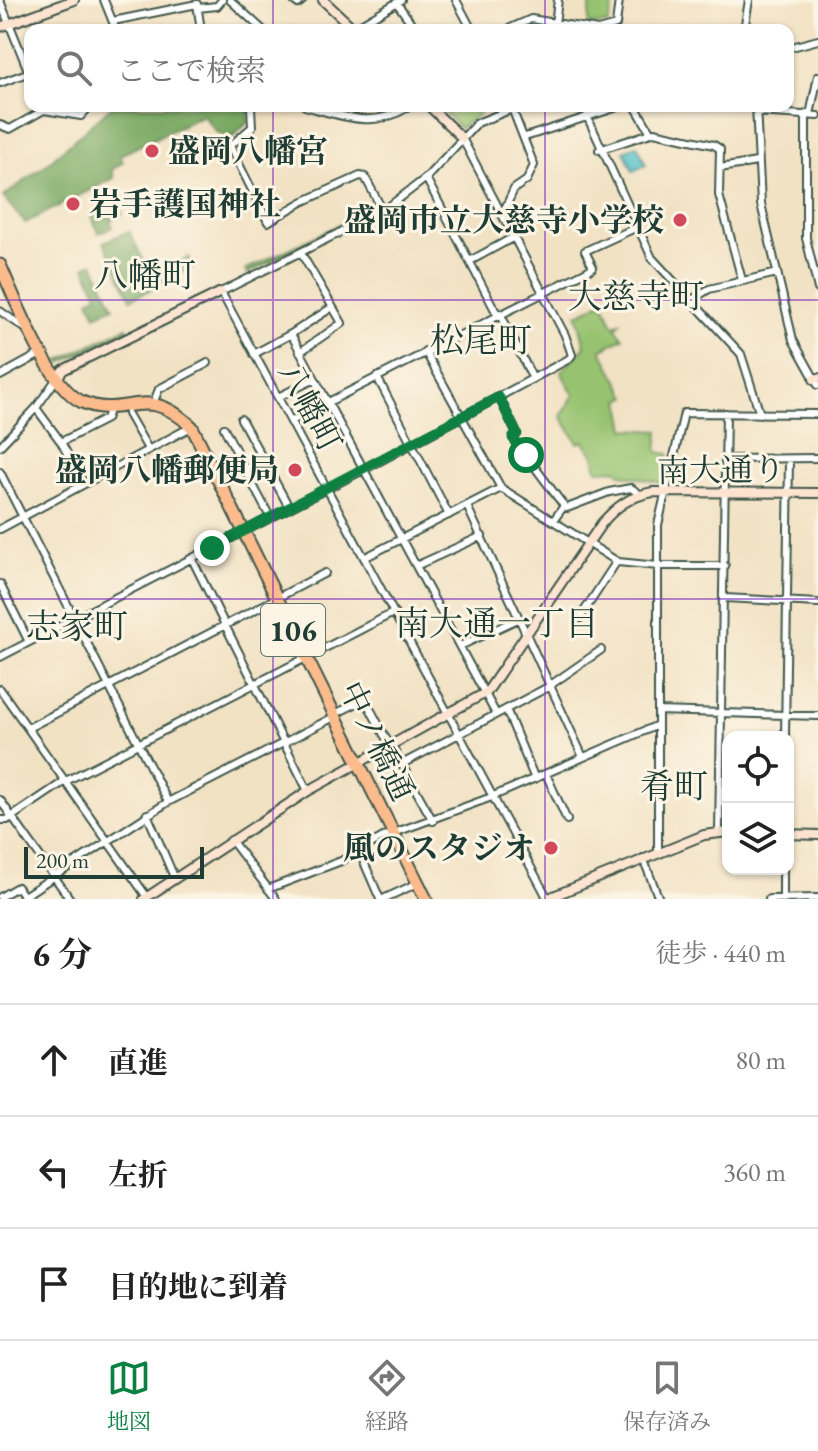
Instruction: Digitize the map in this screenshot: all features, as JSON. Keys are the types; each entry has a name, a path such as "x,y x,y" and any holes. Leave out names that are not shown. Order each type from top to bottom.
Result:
{"highway":[{"path":"0,265 4,287 35,335 42,353 57,378 81,401 110,407 164,406 192,427"},
{"name":"中ノ橋通","path":"192,427 426,899"}],"street":[{"path":"4,25 74,0"},
{"path":"104,0 114,24"},
{"path":"163,0 165,10"},
{"path":"113,21 197,4 217,6 222,0"},
{"path":"230,0 256,24"},
{"path":"293,0 298,4 303,0"},
{"path":"323,0 349,24"},
{"path":"456,0 469,24"},
{"path":"520,24 531,19 555,24 558,0"},
{"path":"616,24 619,0"},
{"path":"745,24 749,0"},
{"path":"0,1 4,25 24,62"},
{"path":"362,24 399,1 412,24"},
{"path":"197,4 200,24"},
{"path":"794,46 818,40"},
{"path":"0,83 24,75"},
{"path":"818,76 811,115 806,238 818,289"},
{"path":"0,125 10,129 38,112"},
{"path":"62,112 81,116 85,112"},
{"path":"251,112 252,127 230,146 268,222 360,176 365,177 383,211"},
{"path":"331,112 371,121 401,112"},
{"path":"0,657 412,444 572,355 543,291 462,138 435,112"},
{"path":"0,446 36,408 63,370 383,211 426,178 477,123 503,112"},
{"path":"502,215 514,189 527,180 534,165 514,112"},
{"path":"525,137 601,112"},
{"path":"639,112 651,133"},
{"path":"757,112 757,188 793,340 817,381"},
{"path":"784,112 811,115"},
{"path":"587,116 635,228 667,278 693,299 741,354 760,414"},
{"path":"599,150 651,133 714,145 720,149 719,195 742,280"},
{"path":"720,168 757,162"},
{"path":"426,178 533,379"},
{"path":"291,421 593,267 585,251 635,228"},
{"path":"470,261 514,237"},
{"path":"300,352 342,323 301,253"},
{"path":"693,299 709,289 777,273"},
{"name":"八幡町","path":"221,292 547,899"},
{"path":"254,354 331,308"},
{"path":"0,311 35,335"},
{"path":"291,334 496,714"},
{"path":"425,351 501,488 617,561 658,566 725,566"},
{"path":"0,376 42,353"},
{"path":"153,404 159,389 208,363"},
{"path":"377,377 449,515"},
{"path":"278,397 315,379"},
{"path":"499,397 517,434 513,438 564,506 567,508 622,489 631,488 641,495"},
{"path":"61,442 106,419 110,407"},
{"path":"36,408 61,442 83,483"},
{"path":"658,852 658,525 684,413 818,414"},
{"path":"724,803 726,413"},
{"path":"128,414 148,449"},
{"path":"241,419 289,507"},
{"path":"0,529 192,427"},
{"path":"224,428 270,517"},
{"path":"726,459 818,458"},
{"path":"785,731 789,459"},
{"path":"220,484 264,460"},
{"path":"0,472 168,802"},
{"path":"364,558 501,488"},
{"name":"南大通り","path":"146,898 308,791 486,693 615,508 641,495 665,493 818,493"},
{"path":"467,506 583,757"},
{"path":"553,521 564,506"},
{"path":"418,565 482,536"},
{"path":"192,559 308,791"},
{"path":"579,619 617,561"},
{"path":"28,728 325,573"},
{"path":"0,584 29,642"},
{"path":"725,598 818,603"},
{"path":"0,820 12,817 67,782 393,613"},
{"path":"460,646 520,618"},
{"path":"402,764 552,685 601,650"},
{"path":"0,689 146,898"},
{"path":"0,897 17,887 24,896 147,814 365,699 433,821"},
{"path":"506,709 535,779"},
{"path":"658,711 818,716"},
{"path":"268,889 360,853 394,834 492,797 658,725"},
{"path":"546,774 567,820"},
{"path":"0,800 70,899"},
{"path":"147,814 174,877"},
{"path":"547,899 658,852 722,833"},
{"path":"794,834 818,835"},
{"path":"231,840 276,899"},
{"path":"360,853 382,899 418,883"},
{"path":"643,858 659,899"},
{"path":"783,875 783,899"},
{"path":"769,899 818,898"}],"green space":[{"path":"591,0 614,3 608,24 588,24"},
{"path":"105,112 248,112 249,121 231,139 216,132 203,115 120,155 123,162 112,170 114,178 25,223 3,197 47,164"},
{"path":"444,112 479,112 480,114 460,128"},
{"path":"100,210 104,219 120,210 122,214 110,221 113,227 99,233 91,216"},
{"path":"362,214 362,217 247,274 245,270"},
{"path":"129,231 156,287 131,299 104,242"},
{"path":"189,257 194,267 163,283 158,273"},
{"path":"93,263 114,307 96,315 89,300 98,295 85,267"},
{"path":"603,301 613,325 620,323 616,328 623,338 601,350 627,397 620,400 626,429 659,431 657,452 669,454 662,483 622,474 616,469 597,470 594,455 583,441 578,443 561,416 574,395 561,372 585,346 577,315"},
{"path":"127,327 129,331 61,363 58,361"}],"water":[{"path":"637,145 646,165 633,171 624,151"}],"place":[{"name":"盛岡八幡宮","path":"152,151"},
{"name":"岩手護国神社","path":"73,204"},
{"name":"盛岡市立大慈寺小学校","path":"680,220"},
{"name":"盛岡八幡郵便局","path":"295,470"},
{"name":"風のスタジオ","path":"551,848"}],"district":[{"name":"八幡町","path":"145,275"},
{"name":"大慈寺町","path":"636,296"},
{"name":"松尾町","path":"481,340"},
{"name":"南大通一丁目","path":"497,623"},
{"name":"志家町","path":"77,626"},
{"name":"肴町","path":"674,786"}],"route":[{"path":"212,548 499,397 517,434 513,438 526,455"}]}
